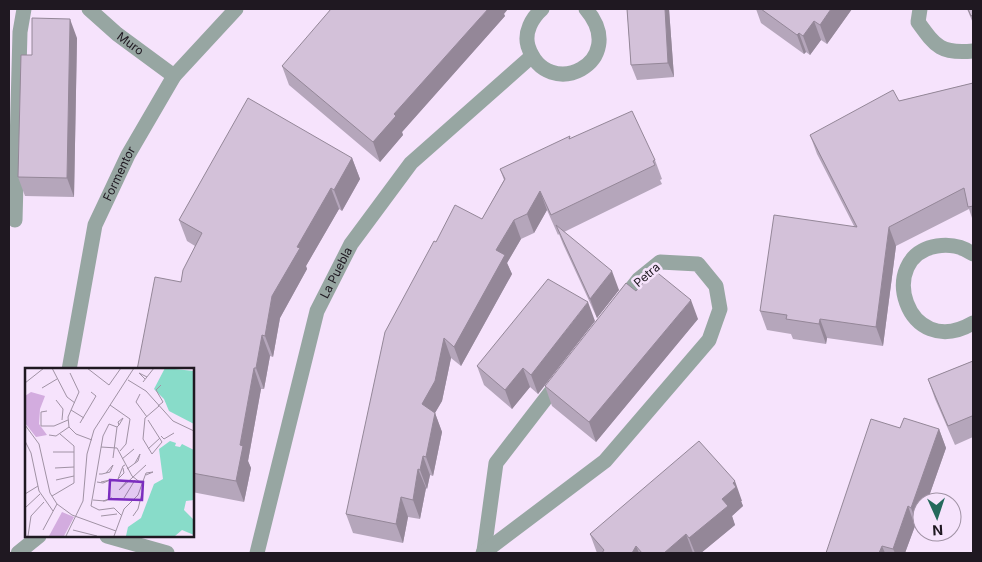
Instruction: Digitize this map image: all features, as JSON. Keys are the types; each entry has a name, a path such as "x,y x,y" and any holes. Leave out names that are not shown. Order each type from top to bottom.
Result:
{"street":[{"path":"15,220 20,32 24,9"},
{"name":"Muro","path":"89,9 117,34 174,76"},
{"name":"Formentor","path":"69,368 95,225 128,154 174,76 236,9"},
{"path":"542,9 535,15 528,28 527,42 532,56 541,67 554,73 568,74 582,70 592,61 599,47 600,33 596,20 586,9"},
{"path":"920,9 918,22 932,42 952,53 973,51"},
{"name":"La Puebla","path":"257,553 317,311 351,244 411,163 532,56"},
{"path":"973,254 965,248 948,245 931,247 916,256 906,270 902,287 905,304 914,318 928,328 945,332 962,329 973,322"},
{"name":"Petra","path":"483,552 605,461 709,340 720,309 716,286 698,264 660,262 639,279 609,317"},
{"name":"Petra","path":"483,552 496,463 567,371"},
{"path":"18,553 38,537"},
{"path":"111,537 167,553"}],"building":[{"path":"331,9 488,9 394,114 396,116 373,142 282,66"},
{"path":"627,9 665,9 668,63 631,65"},
{"path":"761,9 831,9 820,25 814,21 803,36 799,33 797,35"},
{"path":"968,9 973,9 973,15 971,16"},
{"path":"32,18 70,19 67,178 18,177 21,55 32,55"},
{"path":"973,83 973,206 968,207 964,188 889,227 876,327 820,319 819,324 786,319 787,315 760,311 774,215 857,227 810,135 893,90 899,101"},
{"path":"248,98 352,158 334,190 331,188 297,247 300,248 272,296 265,336 262,335 256,368 254,368 240,445 243,446 236,481 194,473 194,368 137,368 155,277 181,282 183,270 202,233 179,220"},
{"path":"632,111 655,160 653,161 655,165 551,215 540,191 527,214 514,220 496,250 505,255 454,347 444,338 435,381 422,404 435,413 426,457 423,456 420,470 418,469 413,500 401,497 396,524 346,514 385,332 455,205 482,219 505,179 500,169 570,136 569,139"},
{"path":"556,225 612,271 590,299"},
{"path":"654,270 691,300 589,422 545,386 626,283 636,291"},
{"path":"548,279 588,302 531,375 523,368 505,390 477,366"},
{"path":"973,361 973,418 972,416 948,426 928,379"},
{"path":"904,418 939,429 917,492 912,492 912,505 911,508 908,506 893,549 882,546 879,553 826,553 871,419 900,428"},
{"path":"699,441 735,481 733,483 736,487 722,499 728,506 689,538 686,534 664,553 642,553 636,546 632,553 602,553 604,550 590,534"}]}
